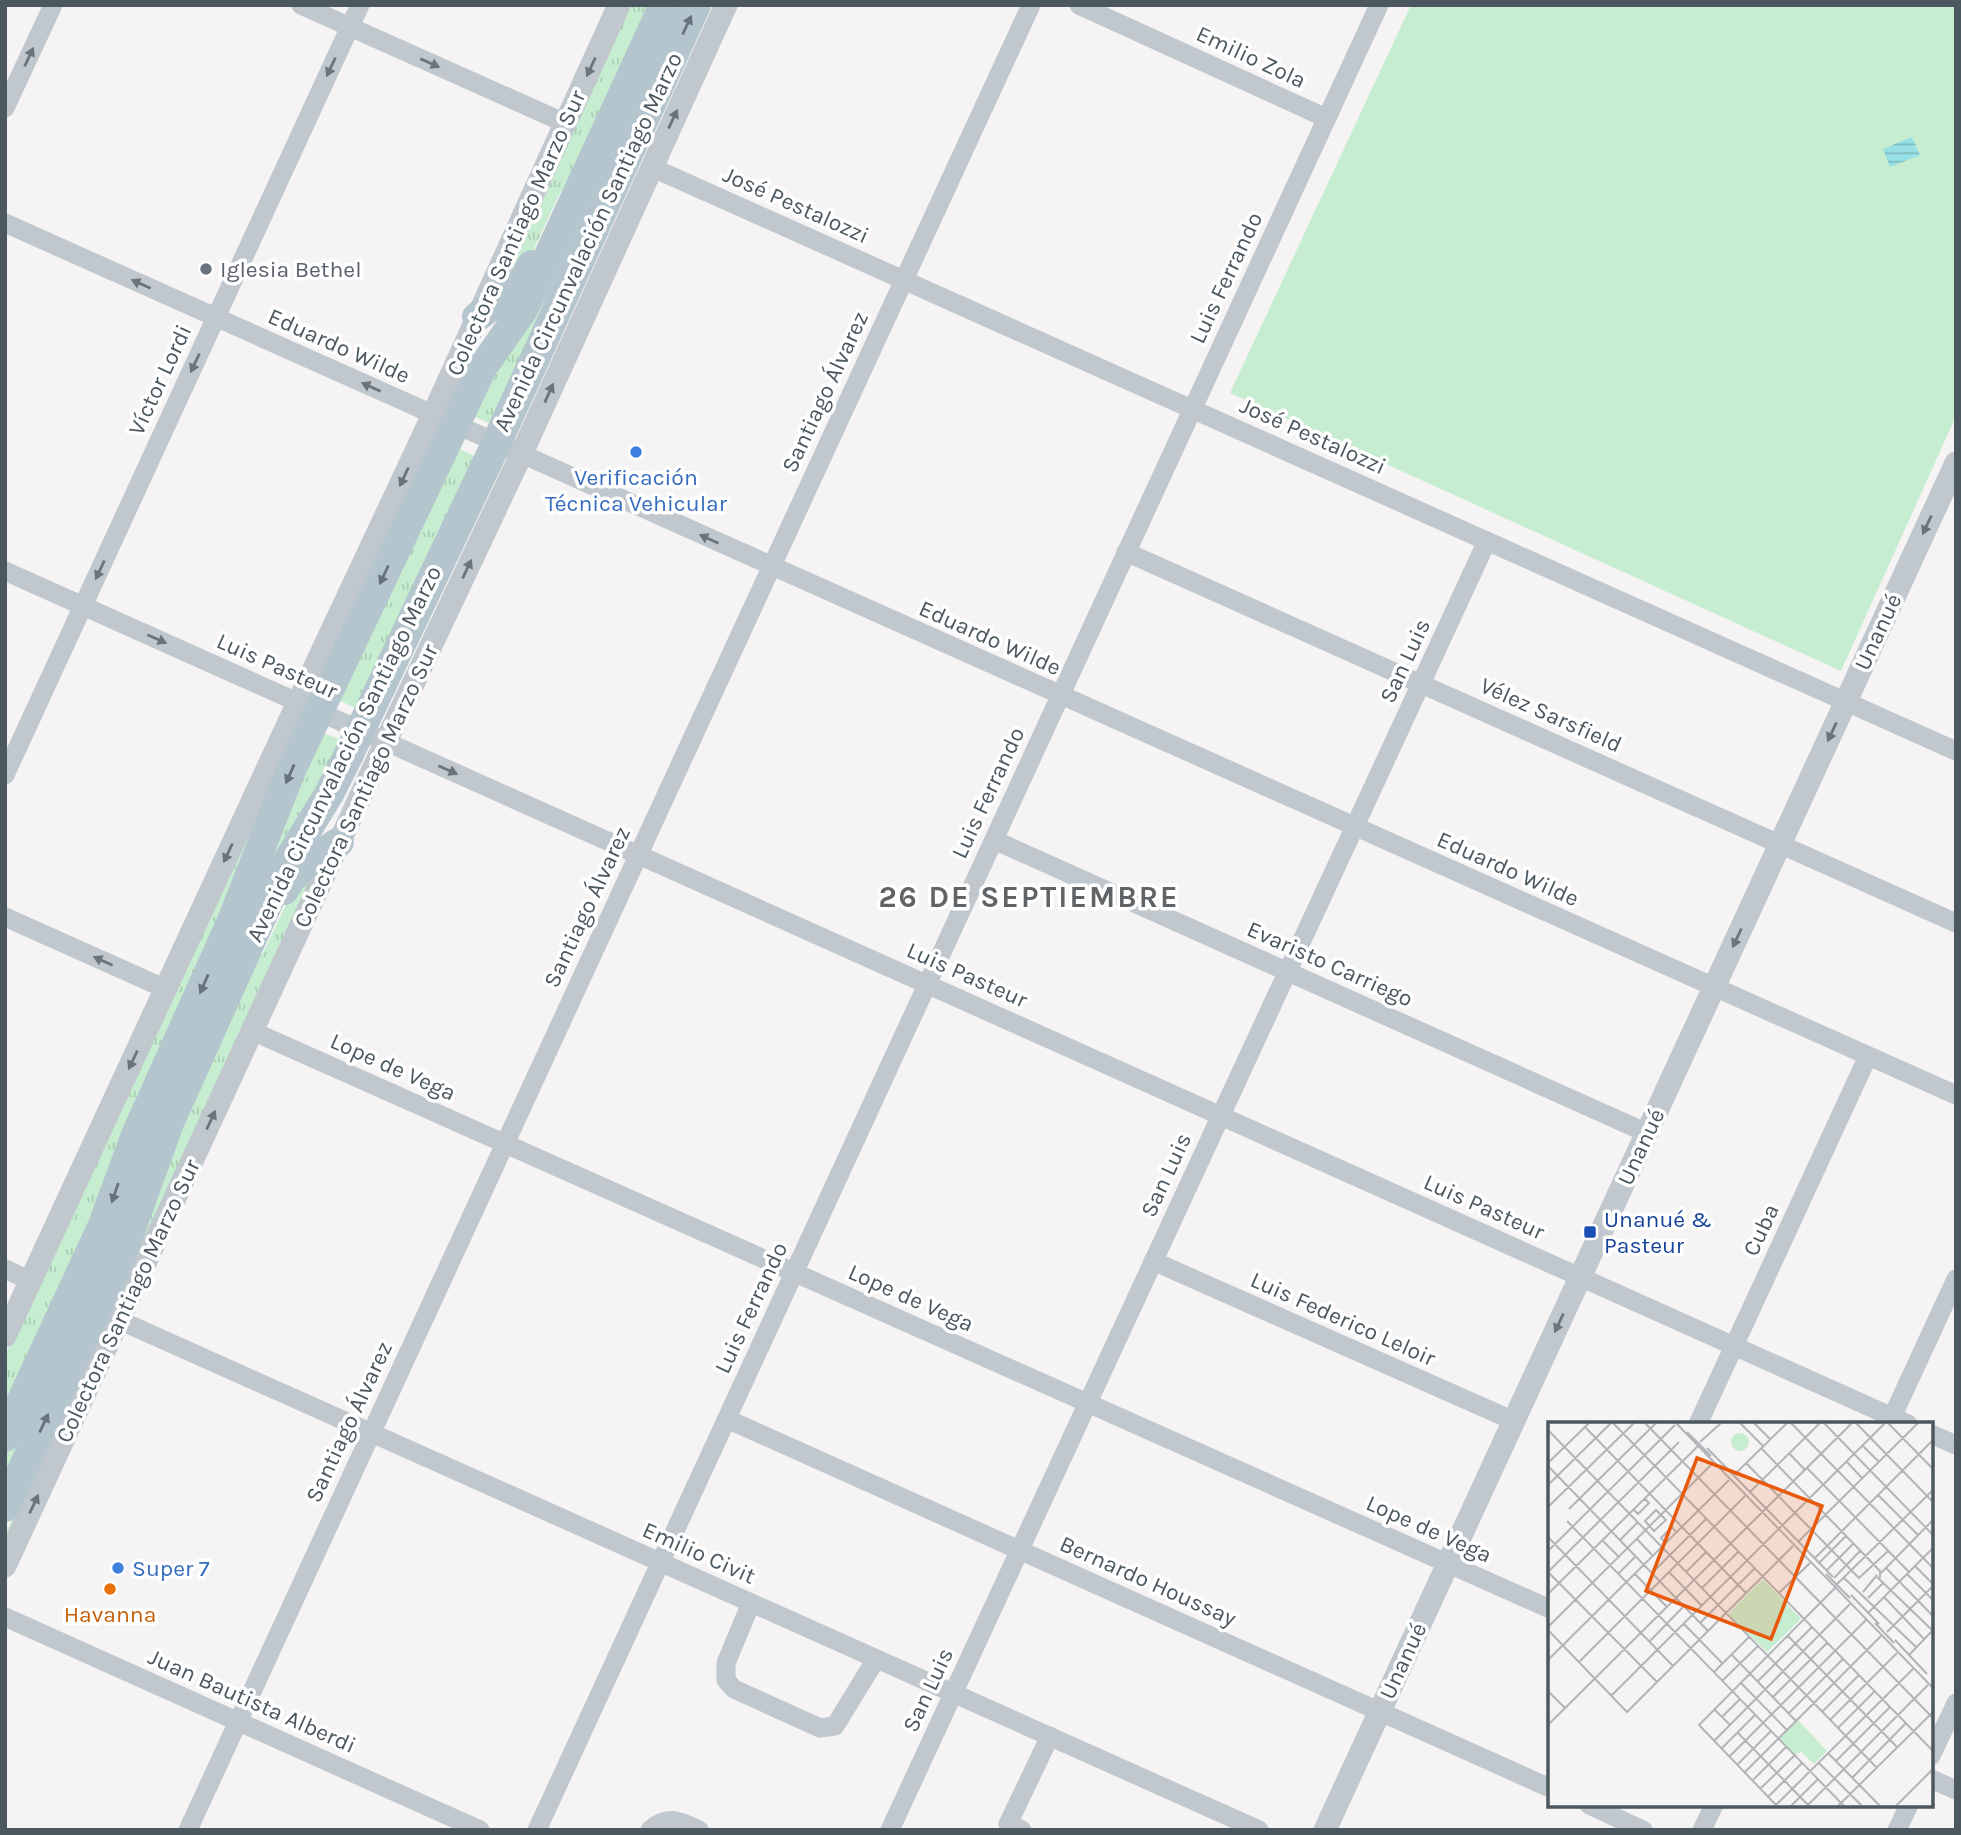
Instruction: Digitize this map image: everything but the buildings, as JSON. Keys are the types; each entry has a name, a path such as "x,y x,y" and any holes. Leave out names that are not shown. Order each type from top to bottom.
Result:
{"main road":[{"name":"Avenida Circunvalación Santiago Marzo","path":"5,1437 103,1225 136,1135 232,921 286,782 309,707 444,420 530,295 664,5"},
{"name":"Avenida Circunvalación Santiago Marzo","path":"5,1507 120,1259 164,1135 284,867 330,794 373,736 508,450 696,5"},
{"path":"477,317 522,282 564,199 605,134"},
{"path":"225,997 258,946 290,878 339,842"}],"street":[{"path":"5,108 53,5"},
{"path":"301,5 565,123"},
{"name":"Víctor Lordi","path":"5,775 360,5"},
{"name":"Colectora Santiago Marzo Sur","path":"444,420 477,317 619,5"},
{"path":"508,450 651,167 726,5"},
{"name":"Santiago Álvarez","path":"188,1830 1031,5"},
{"name":"Emilio Zola","path":"1079,5 1326,118"},
{"name":"Luis Ferrando","path":"537,1830 1379,5"},
{"name":"José Pestalozzi","path":"651,167 1956,751"},
{"name":"Eduardo Wilde","path":"5,223 1956,1095"},
{"name":"Unanué","path":"1325,1830 1956,463"},
{"name":"San Luis","path":"890,1830 1487,541"},
{"name":"Vélez Sarsfield","path":"1126,552 1956,923"},
{"name":"Luis Pasteur","path":"5,571 1897,1421"},
{"path":"5,1336 166,989 309,707"},
{"name":"Colectora Santiago Marzo Sur","path":"5,1566 339,842 373,736"},
{"name":"Evaristo Carriego","path":"994,840 1647,1133"},
{"path":"5,917 166,989"},
{"name":"Lope de Vega","path":"252,1031 1548,1608"},
{"name":"Cuba","path":"1699,1422 1868,1056"},
{"name":"Luis Federico Leloir","path":"1153,1261 1514,1421"},
{"path":"5,1269 31,1281"},
{"path":"1897,1421 1956,1279"},
{"name":"Emilio Civit","path":"119,1320 1050,1736 1239,1826 1259,1830"},
{"name":"Bernardo Houssay","path":"727,1419 1548,1787"},
{"path":"1933,1435 1956,1445"},
{"path":"751,1603 726,1663 726,1680 734,1689 820,1728 835,1726 876,1659"},
{"name":"Juan Bautista Alberdi","path":"5,1617 480,1830"},
{"path":"1933,1752 1956,1703"},
{"path":"1022,1830 1008,1824 1050,1736"},
{"path":"1933,1781 1956,1790"},
{"path":"1593,1807 1643,1830"},
{"path":"1702,1830 1713,1807"},
{"path":"1897,1830 1908,1807"},
{"path":"650,1830 661,1821 677,1820 699,1830"}],"green space":[{"path":"627,5 654,5 597,130 558,197 526,266 498,294"},
{"path":"673,5 686,5 491,424 473,416"},
{"path":"1411,5 1956,5 1956,416 1841,671 1230,393"},
{"path":"458,448 476,457 355,708 339,700"},
{"path":"324,733 341,740 5,1483 5,1458 110,1229 298,781"},
{"path":"277,766 246,864 5,1418 5,1356"},
{"path":"317,866 5,1551 5,1535 128,1266 233,1001 264,951 296,883"}],"water":[{"path":"1912,137 1920,155 1890,167 1883,149"}],"place":[{"name":"Iglesia Bethel","path":"206,269"},
{"name":"Verificación Técnica Vehicular","path":"636,452"},
{"name":"Unanué & Pasteur","path":"1590,1232"},
{"name":"Super 7","path":"118,1568"},
{"name":"Havanna","path":"110,1589"}],"district":[{"name":"26 DE SEPTIEMBRE","path":"1029,897"}]}
